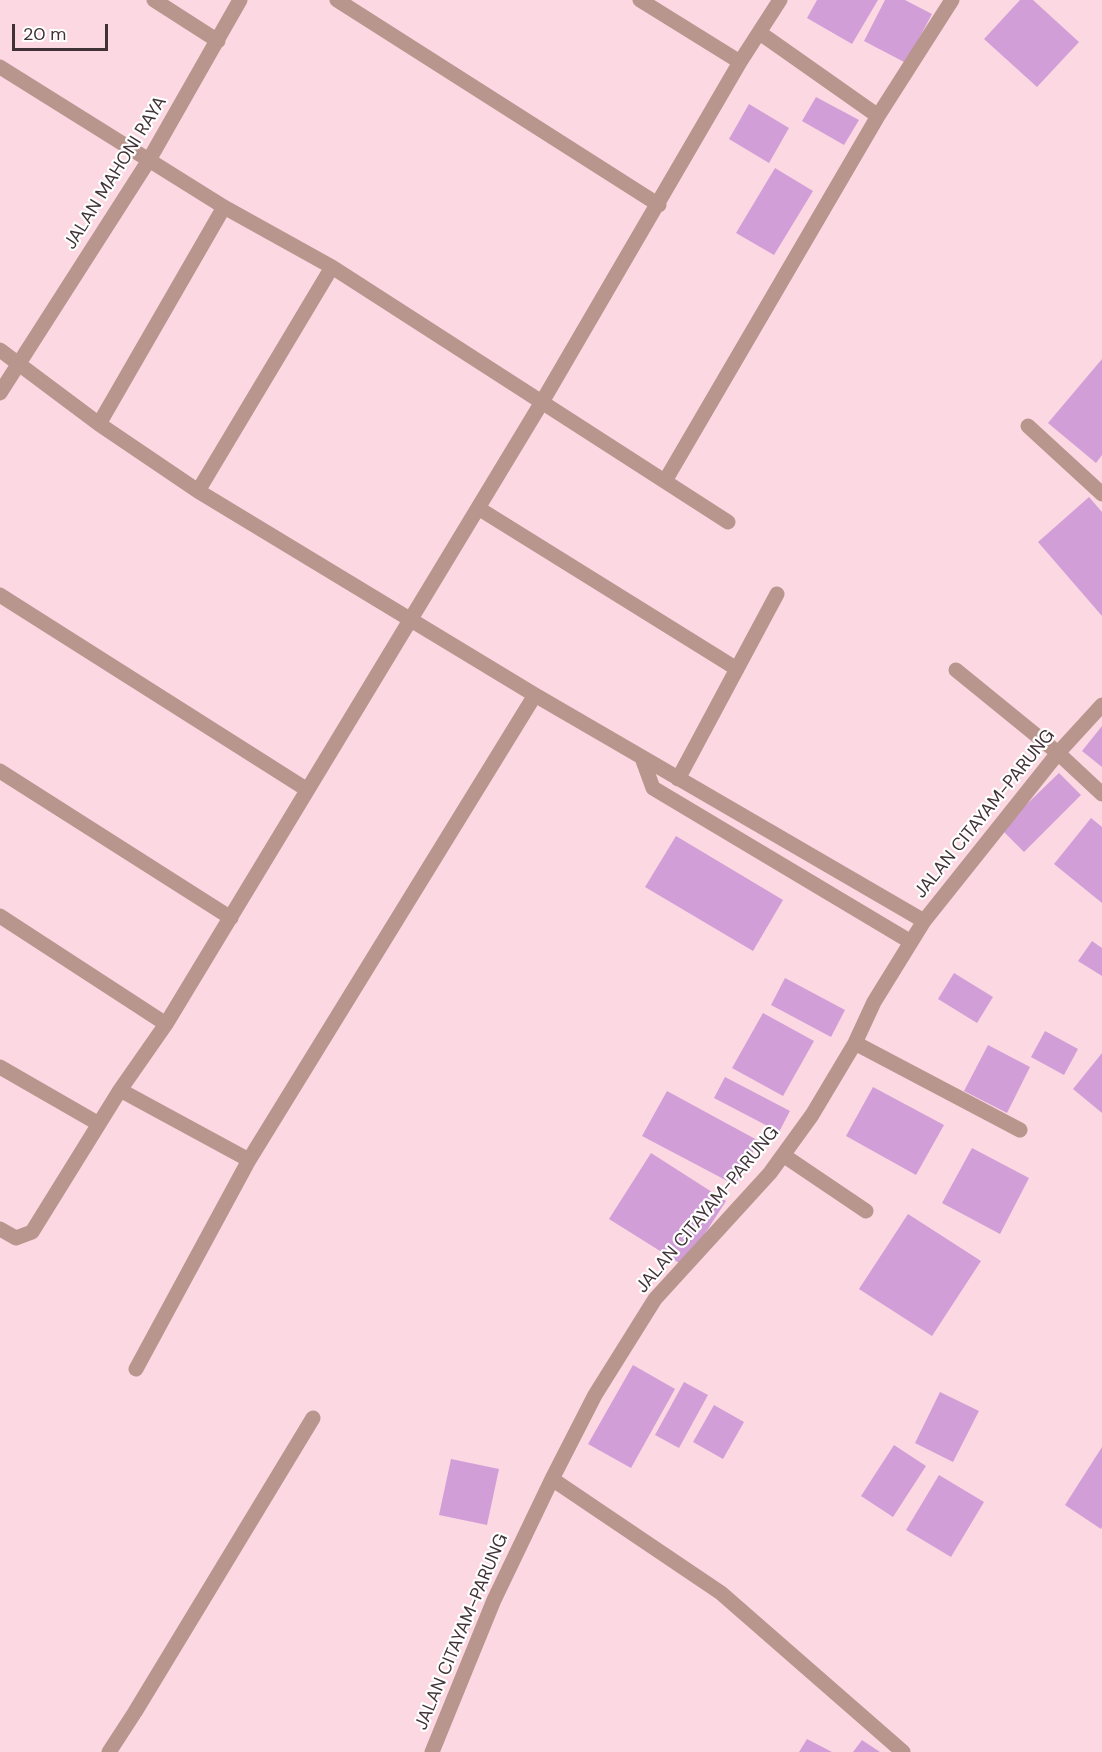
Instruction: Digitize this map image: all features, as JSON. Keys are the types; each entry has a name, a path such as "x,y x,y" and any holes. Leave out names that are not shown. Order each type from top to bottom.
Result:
{"street":[{"path":"154,0 219,41"},
{"name":"JALAN MAHONI RAYA","path":"0,393 149,160 219,41 240,0"},
{"path":"337,0 659,206"},
{"path":"640,0 740,62"},
{"path":"0,1229 16,1238 32,1232 120,1090 166,1024 408,619 542,402 659,206 740,62 780,0"},
{"path":"665,481 878,116 952,0"},
{"path":"759,33 878,116"},
{"path":"0,68 225,207 332,267 728,522"},
{"path":"99,424 225,207"},
{"path":"198,491 332,267"},
{"path":"0,350 99,424 198,491 535,696 924,921"},
{"path":"1028,426 1102,494"},
{"path":"478,508 737,669"},
{"path":"678,779 777,594"},
{"path":"0,595 306,789"},
{"path":"956,670 1058,753 1102,794"},
{"path":"136,1369 249,1160 535,696"},
{"name":"JALAN CITAYAM-PARUNG","path":"438,1749 494,1600 552,1479 595,1395 655,1299 732,1216 783,1155 812,1115 855,1043 874,1002 924,921 1058,753 1102,705"},
{"path":"642,758 653,788 910,942"},
{"path":"0,771 231,918"},
{"path":"0,916 166,1024"},
{"path":"855,1043 1020,1130"},
{"path":"0,1067 99,1124"},
{"path":"120,1090 249,1160"},
{"path":"783,1155 866,1211"},
{"path":"109,1752 313,1418"},
{"path":"552,1479 721,1593 903,1752"}],"building":[{"path":"817,0 878,0 852,44 807,18"},
{"path":"885,0 905,0 932,14 906,63 864,41"},
{"path":"1020,0 1033,0 1079,42 1037,87 984,39"},
{"path":"816,97 859,120 844,145 802,121"},
{"path":"749,104 789,128 769,163 729,139"},
{"path":"775,168 813,191 774,255 736,233"},
{"path":"1102,359 1102,455 1096,463 1048,423"},
{"path":"1089,497 1102,512 1102,616 1038,542"},
{"path":"1102,726 1102,767 1082,751"},
{"path":"1059,773 1081,795 1024,852 1001,829"},
{"path":"1091,818 1102,827 1102,903 1054,864"},
{"path":"676,836 783,900 753,951 645,887"},
{"path":"1092,941 1102,948 1102,976 1078,961"},
{"path":"954,973 993,997 977,1023 938,999"},
{"path":"785,978 845,1010 831,1037 771,1005"},
{"path":"763,1013 814,1041 783,1096 732,1068"},
{"path":"1045,1031 1078,1049 1064,1075 1031,1057"},
{"path":"988,1045 1030,1067 1007,1113 964,1091"},
{"path":"1102,1053 1102,1113 1073,1089"},
{"path":"725,1077 790,1111 779,1132 714,1098"},
{"path":"873,1087 944,1125 916,1175 846,1136"},
{"path":"667,1091 759,1141 735,1185 642,1136"},
{"path":"972,1148 1029,1178 1000,1234 942,1203"},
{"path":"651,1153 726,1201 684,1266 609,1219"},
{"path":"908,1214 981,1261 932,1336 859,1289"},
{"path":"633,1365 675,1389 631,1468 588,1444"},
{"path":"684,1382 708,1395 679,1448 655,1435"},
{"path":"940,1392 979,1411 953,1462 915,1443"},
{"path":"714,1405 744,1422 723,1459 693,1442"},
{"path":"894,1445 926,1466 893,1517 861,1496"},
{"path":"1102,1447 1102,1527 1101,1529 1065,1505"},
{"path":"451,1459 499,1469 487,1525 439,1515"},
{"path":"939,1475 984,1502 951,1557 906,1530"},
{"path":"807,1739 832,1752 799,1752"},
{"path":"862,1740 880,1752 853,1752"}]}
